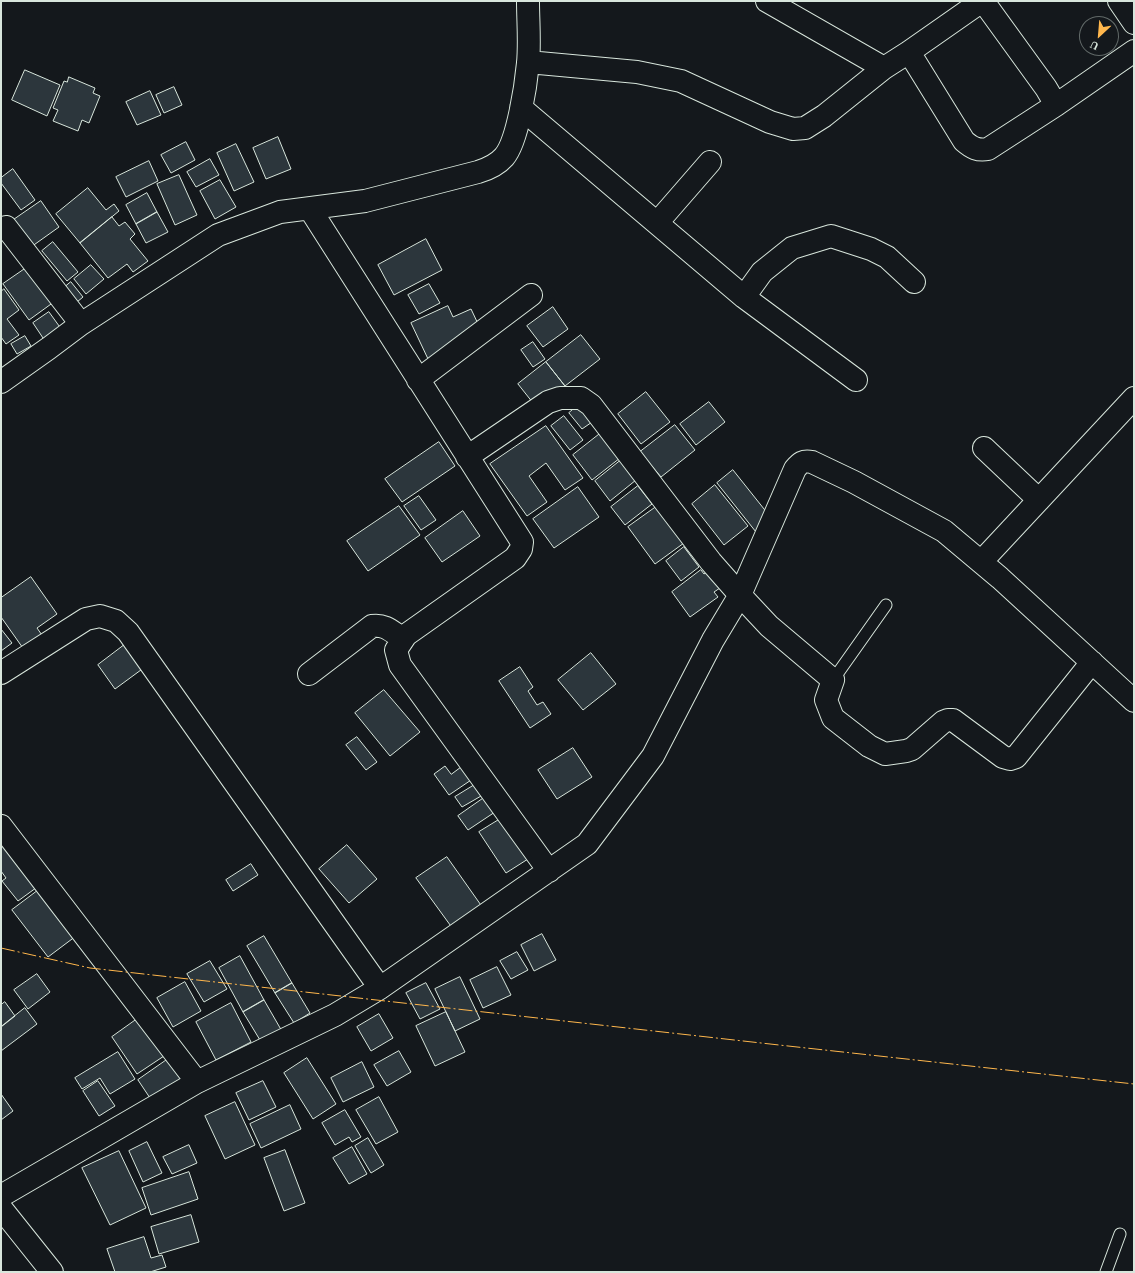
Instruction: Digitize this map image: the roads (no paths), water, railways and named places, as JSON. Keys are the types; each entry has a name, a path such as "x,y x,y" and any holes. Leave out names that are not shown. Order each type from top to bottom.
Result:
{"street":[{"path":"1,382 50,348 81,324 218,235 280,212 364,201 478,172 492,167 505,157 517,130 528,62 528,1"},
{"path":"767,1 884,68"},
{"path":"528,62 637,72 680,81 770,122 793,129 805,128 824,116 884,68 982,1 1046,88 1056,105"},
{"path":"1119,1 1134,23"},
{"path":"909,52 964,141 971,148 980,150 988,149 1056,105 1134,51"},
{"path":"521,108 744,296 856,380"},
{"path":"657,223 710,162"},
{"path":"310,208 522,542 521,549 515,558 406,635 396,650 400,665 549,871"},
{"path":"6,227 81,324"},
{"path":"744,296 762,272 792,248 831,236 871,249 887,257 914,282"},
{"path":"418,380 531,295"},
{"path":"467,457 548,402 560,398 581,398 591,404 711,562 769,626 833,680 826,700 833,718 869,746 886,754 912,749 943,722 953,720 1003,757 1010,759 1016,757 1092,662"},
{"path":"981,562 1134,398"},
{"path":"984,448 1039,500"},
{"path":"1,1196 197,1082 335,1015 380,988 587,844 653,756 713,640 740,595 795,469 800,463 805,461 812,462 854,482 944,531 1000,578 1134,701"},
{"path":"1,673 86,619 100,616 116,621 128,632 380,988"},
{"path":"309,674 372,626 380,625 385,627 403,640"},
{"path":"1,826 197,1082"},
{"path":"1,1208 52,1272"}],"lane":[{"path":"833,680 886,605"},
{"path":"1106,1272 1120,1234"}]}
